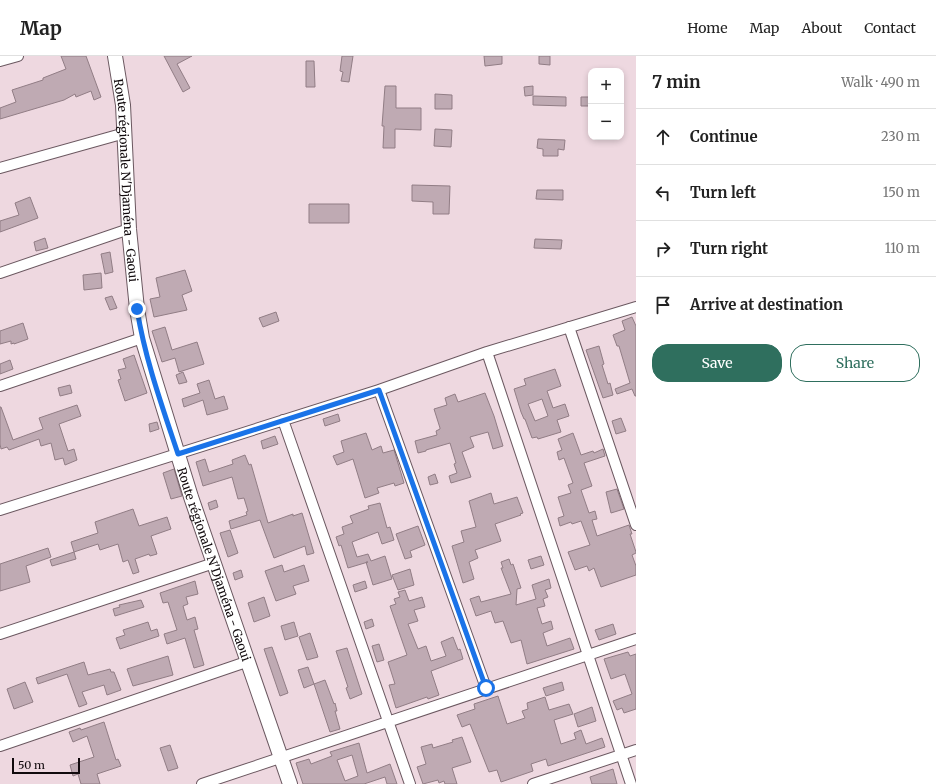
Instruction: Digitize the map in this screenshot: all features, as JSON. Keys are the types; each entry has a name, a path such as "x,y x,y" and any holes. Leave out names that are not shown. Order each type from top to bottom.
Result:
{"street":[{"path":"0,61 18,56"},
{"name":"Route régionale N'Djaména - Gaoui","path":"115,56 123,105 129,228 137,309 142,338 214,563 249,661 290,784"},
{"path":"0,168 125,132"},
{"path":"0,273 129,228"},
{"path":"0,510 379,390 488,352 636,306"},
{"path":"569,326 636,525"},
{"path":"0,386 142,338"},
{"path":"488,352 620,756 631,784"},
{"path":"379,390 486,688"},
{"path":"283,420 387,722 410,784"},
{"path":"0,634 214,563"},
{"path":"202,784 587,654 636,639"},
{"path":"0,746 249,661"},
{"path":"533,784 636,750"}],"building":[{"path":"61,56 86,56 101,97 94,100 91,91 76,97 75,94 64,100 0,119 0,108 16,102 12,90 43,80 43,78 66,69"},
{"path":"164,56 192,56 177,64 190,88 183,92"},
{"path":"342,56 353,56 349,82 341,81 343,72 340,71"},
{"path":"484,56 502,56 502,64 485,66"},
{"path":"539,56 550,56 550,65 539,64"},
{"path":"306,61 314,61 315,87 306,87"},
{"path":"385,86 396,86 396,108 421,108 421,130 395,129 395,148 383,148 384,126 382,126"},
{"path":"533,86 533,95 525,96 524,87"},
{"path":"435,94 452,95 452,109 435,109"},
{"path":"533,96 566,97 566,106 533,105"},
{"path":"581,97 588,97 588,106 581,106"},
{"path":"435,129 452,130 451,147 434,146"},
{"path":"538,139 565,140 564,150 558,149 558,156 543,156 543,149 537,148"},
{"path":"412,185 450,186 449,214 433,214 433,202 412,201"},
{"path":"537,190 563,190 563,200 536,199"},
{"path":"30,197 38,218 0,232 0,221 19,215 15,203"},
{"path":"309,204 349,204 349,223 309,223"},
{"path":"45,238 48,248 36,251 34,242"},
{"path":"535,239 562,240 561,249 534,248"},
{"path":"110,252 113,272 105,274 101,254"},
{"path":"185,270 192,291 182,295 187,310 154,317 150,299 160,297 156,278"},
{"path":"101,273 102,288 84,290 83,275"},
{"path":"112,296 117,308 110,310 105,298"},
{"path":"276,312 279,321 263,327 259,318"},
{"path":"632,317 636,326 636,396 632,389 617,394 615,389 630,383 619,346 617,346 613,335 625,330 622,321"},
{"path":"23,323 28,339 14,344 11,344 11,341 0,344 0,331"},
{"path":"165,327 172,350 197,342 204,364 179,372 175,358 162,362 152,331"},
{"path":"599,346 604,364 602,365 608,384 610,383 613,395 603,398 586,350"},
{"path":"134,355 147,393 125,401 118,380 121,379 118,370 126,368 123,359"},
{"path":"10,360 13,369 0,374 0,364"},
{"path":"555,369 561,386 547,391 553,408 565,404 569,416 557,420 561,432 538,439 537,437 532,438 521,412 514,389 526,385 524,379","holes":["542,399 548,416 535,421 528,404"]},
{"path":"183,372 187,382 179,384 176,375"},
{"path":"209,380 215,399 224,396 228,409 207,415 203,400 184,407 182,399 200,393 197,384"},
{"path":"70,385 72,393 60,396 58,388"},
{"path":"485,393 503,446 493,449 488,432 470,437 474,447 462,452 471,477 451,483 449,476 457,473 454,464 456,463 450,443 418,453 415,441 437,435 436,431 440,428 434,409 447,405 445,398 455,394 458,402"},
{"path":"77,405 81,416 59,424 68,451 74,449 77,460 65,465 63,458 55,460 51,443 41,446 39,439 9,450 7,447 1,449 0,407 13,440 43,429 39,418"},
{"path":"338,414 340,421 325,426 323,419"},
{"path":"621,418 626,431 616,434 612,421"},
{"path":"157,422 159,429 150,432 149,424"},
{"path":"366,433 372,450 381,446 383,453 394,450 404,483 395,486 394,483 377,488 379,493 365,498 353,459 337,465 333,456 344,452 341,441"},
{"path":"573,433 581,455 593,451 594,453 603,449 605,456 584,463 592,486 581,490 589,513 595,511 597,519 592,520 597,536 629,525 632,534 630,534 636,552 632,555 636,566 636,575 601,587 594,568 589,571 587,566 575,570 568,552 590,545 581,521 572,524 571,522 560,526 558,518 564,516 558,497 571,493 568,485 573,483 564,458 559,460 557,452 562,450 558,439"},
{"path":"275,436 278,444 263,449 261,441"},
{"path":"245,455 249,465 251,464 268,523 293,514 293,516 302,513 314,553 307,555 305,546 274,558 260,520 231,529 229,521 247,515 246,512 248,511 244,498 238,499 232,477 203,486 196,462 205,459 209,472 233,464 232,460"},
{"path":"174,469 182,496 171,499 163,473"},
{"path":"435,474 438,483 430,485 428,477"},
{"path":"617,489 624,509 611,513 606,492"},
{"path":"491,493 494,504 517,497 523,513 495,524 501,541 475,550 478,558 469,562 474,579 463,583 452,546 464,542 461,531 476,527 469,501"},
{"path":"216,500 218,507 210,510 208,503"},
{"path":"380,503 387,528 390,527 394,540 382,544 378,532 352,542 357,557 368,554 371,561 385,556 392,579 373,585 366,563 348,568 341,545 339,546 336,537 344,534 342,527 353,523 350,516 369,509 368,506"},
{"path":"133,509 139,526 167,517 171,529 151,536 157,554 150,556 149,554 135,559 139,572 133,574 128,560 123,562 118,544 100,550 98,544 74,552 71,542 98,533 95,522"},
{"path":"418,526 425,545 410,551 412,557 405,559 396,534"},
{"path":"230,530 238,553 228,557 220,533"},
{"path":"48,548 51,557 26,566 30,582 0,591 0,564"},
{"path":"74,552 76,559 52,566 50,560"},
{"path":"541,556 544,565 531,569 528,560"},
{"path":"509,559 511,565 513,564 521,588 517,589 516,605 536,599 532,585 549,579 551,588 545,590 548,597 543,599 545,606 537,608 542,624 551,621 553,629 543,633 547,646 570,638 574,649 527,664 521,640 511,643 503,621 495,623 491,611 476,616 470,599 479,596 481,602 511,594 501,568 503,568 501,562"},
{"path":"282,565 284,572 304,565 309,581 293,586 296,594 276,601 265,571"},
{"path":"410,569 414,585 398,590 392,575"},
{"path":"241,570 243,577 235,580 233,573"},
{"path":"195,581 198,594 186,597 188,604 183,606 187,620 195,617 198,629 194,630 204,665 194,668 185,638 167,644 164,634 177,630 168,602 163,603 160,593"},
{"path":"365,581 367,588 355,592 353,585"},
{"path":"405,590 409,601 422,597 425,607 414,610 418,621 408,624 418,649 426,646 431,661 446,656 441,642 453,637 458,650 460,649 463,659 431,671 439,695 428,699 427,697 396,708 389,685 395,684 388,662 407,655 390,606 396,604 394,599 400,597 398,592"},
{"path":"264,597 270,616 254,622 248,603"},
{"path":"141,600 144,607 115,616 113,609 120,607 119,605"},
{"path":"372,619 374,626 366,629 364,622"},
{"path":"148,622 151,631 157,629 159,636 120,649 116,638 125,635 123,630"},
{"path":"294,622 298,636 285,640 281,626"},
{"path":"613,624 616,634 599,640 595,630"},
{"path":"310,633 318,657 307,660 299,637"},
{"path":"379,644 384,660 377,662 372,646"},
{"path":"272,647 288,693 280,696 264,649"},
{"path":"347,648 362,694 350,699 346,688 348,687 336,651"},
{"path":"628,652 630,656 636,654 636,709 624,713 622,708 617,710 613,701 632,694 625,674 611,679 604,659"},
{"path":"168,656 173,675 133,686 127,669"},
{"path":"84,662 88,675 110,669 111,672 114,672 121,690 107,695 104,685 82,692 87,704 79,707 67,674 38,684 36,678"},
{"path":"308,667 314,684 304,688 298,670"},
{"path":"325,680 334,704 335,703 337,711 335,711 340,729 330,732 314,684"},
{"path":"25,682 33,702 14,709 7,689"},
{"path":"562,682 564,690 546,696 543,688"},
{"path":"498,696 507,724 525,718 522,711 528,709 527,703 545,697 549,710 569,704 573,714 554,720 561,744 576,739 574,733 581,730 586,744 602,738 605,747 548,766 546,759 531,764 533,771 501,782 497,770 489,772 470,724 462,727 457,715 475,709 474,704"},
{"path":"592,707 596,721 578,727 574,714"},
{"path":"104,722 116,760 118,759 121,766 97,774 100,784 81,784 78,774 73,776 70,765 94,757 87,736 73,742 69,732 80,728 81,730"},
{"path":"462,737 471,762 452,768 457,784 445,784 444,781 439,783 438,780 423,784 417,767 426,764 421,747 432,744 433,748 453,742 452,740"},
{"path":"359,743 367,773 390,764 397,784 387,784 385,777 364,784 303,784 296,763 309,759 311,764 332,756 330,752","holes":["352,755 358,776 345,781 337,760"]},
{"path":"170,745 178,768 168,771 160,748"},
{"path":"613,769 617,784 592,784 590,777"}],"route":[{"path":"137,309 147,357 178,454 379,390 486,688"}]}
